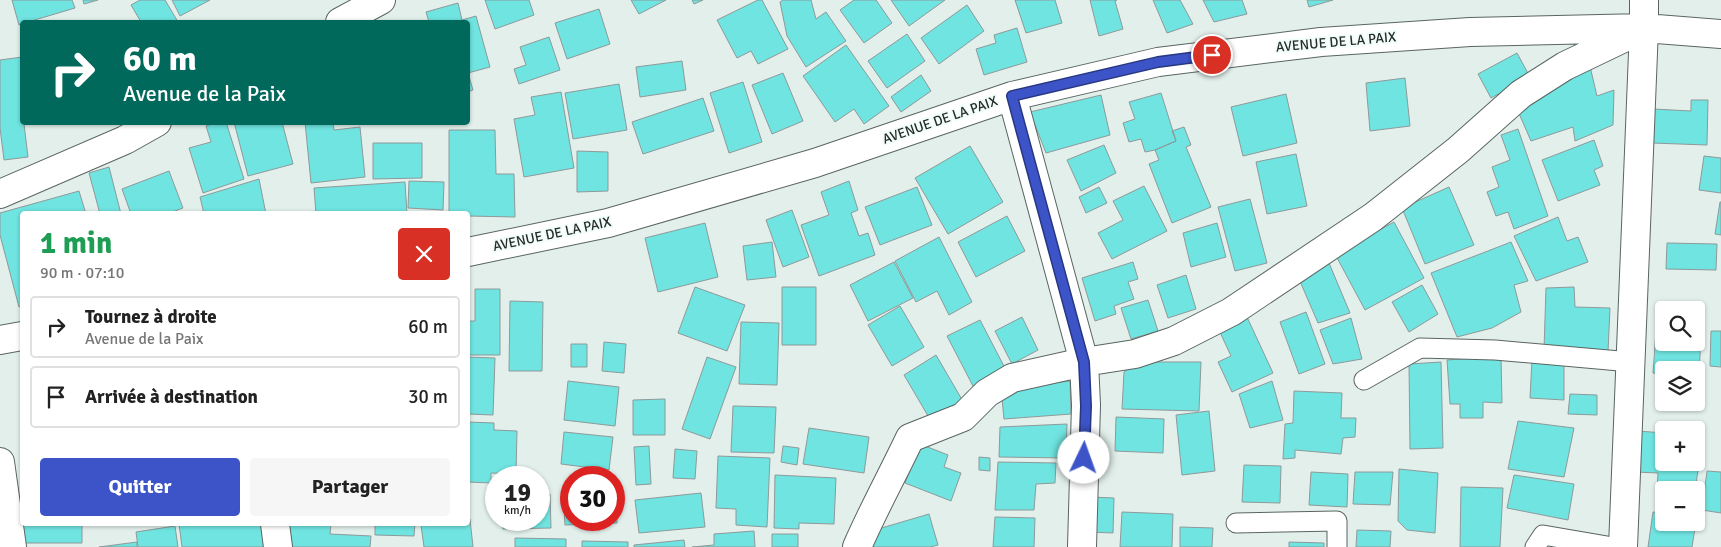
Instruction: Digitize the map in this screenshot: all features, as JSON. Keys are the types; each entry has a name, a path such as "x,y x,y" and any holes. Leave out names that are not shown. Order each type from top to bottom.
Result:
{"street":[{"path":"344,20 382,0"},
{"path":"1623,547 1644,0"},
{"path":"857,547 870,516 890,481 910,438 963,417 987,393 1012,378 1084,362 1135,354 1174,341 1230,312 1373,217 1458,150 1521,94 1566,66 1644,28"},
{"name":"AVENUE DE LA PAIX","path":"470,252 608,223 815,163 1012,96 1158,62 1321,42 1470,32 1644,28 1721,34"},
{"path":"1012,96 1084,362 1086,406 1082,547"},
{"path":"0,194 125,140 152,125"},
{"path":"0,340 20,336"},
{"path":"0,462 12,547"},
{"path":"275,526 278,547"}],"lane":[{"path":"1364,380 1420,348 1495,350 1631,362"},
{"path":"1236,523 1337,522 1337,547"},
{"path":"1535,547 1542,535 1613,547"}],"building":[{"path":"12,0 72,0 75,8 35,20 20,20 19,25"},
{"path":"83,0 98,0 84,4"},
{"path":"140,0 165,0 177,20 140,20 131,5"},
{"path":"172,0 210,0 180,16"},
{"path":"485,0 529,0 534,15 495,29"},
{"path":"631,0 666,0 639,14"},
{"path":"692,0 703,0 694,4"},
{"path":"758,0 762,0 788,49 758,64 751,51 737,58 717,20"},
{"path":"783,0 811,0 816,19 826,12 846,41 806,67 787,36 780,2"},
{"path":"854,0 876,0 892,23 864,43 840,10"},
{"path":"891,0 945,0 909,26"},
{"path":"1015,0 1055,0 1062,23 1026,33"},
{"path":"1090,0 1117,0 1115,1 1123,29 1099,36"},
{"path":"1153,0 1180,0 1193,24 1167,33"},
{"path":"1203,0 1242,0 1247,14 1214,22"},
{"path":"1307,0 1333,0 1309,7"},
{"path":"458,3 462,20 428,20 426,12"},
{"path":"967,5 984,31 939,64 921,38"},
{"path":"599,9 610,44 567,59 555,23"},
{"path":"476,16 490,67 470,72 470,20 462,20"},
{"path":"1017,28 1027,62 984,75 976,49 996,43 994,35"},
{"path":"907,34 925,61 887,88 868,61"},
{"path":"549,37 560,70 519,84 514,69 526,65 520,47"},
{"path":"846,45 889,106 864,124 854,109 835,122 803,76"},
{"path":"1517,53 1530,77 1491,98 1478,74"},
{"path":"20,57 20,125 24,125 28,157 4,160 0,128 0,60"},
{"path":"682,61 686,90 640,97 636,67"},
{"path":"1589,62 1597,96 1614,90 1613,125 1575,141 1573,127 1531,141 1517,109"},
{"path":"783,73 803,121 772,134 752,85"},
{"path":"921,75 931,91 901,112 891,97"},
{"path":"1405,78 1410,126 1370,131 1366,83"},
{"path":"470,80 473,90 470,91"},
{"path":"743,82 762,142 729,153 710,93"},
{"path":"619,84 627,130 573,139 565,93"},
{"path":"561,92 574,168 524,177 514,119 535,115 531,97"},
{"path":"1161,93 1176,141 1145,152 1141,139 1129,142 1123,123 1135,119 1129,102"},
{"path":"1286,94 1297,143 1243,156 1231,107"},
{"path":"1101,95 1110,135 1046,153 1030,112"},
{"path":"703,98 714,131 643,154 632,122"},
{"path":"1691,100 1708,100 1707,145 1652,143 1653,109 1691,111"},
{"path":"227,125 244,179 203,193 189,148 211,142 206,126"},
{"path":"235,125 283,125 293,164 248,176"},
{"path":"305,125 333,125 334,130 360,127 365,177 311,183"},
{"path":"1184,127 1191,145 1186,147 1211,207 1172,223 1149,164 1159,160 1155,150 1176,141 1172,131"},
{"path":"1518,129 1548,216 1514,229 1508,212 1496,216 1487,192 1499,187 1492,167 1510,160 1501,135"},
{"path":"449,130 495,130 496,174 514,174 515,217 470,216 470,211 449,211"},
{"path":"1594,140 1603,166 1594,170 1600,185 1558,201 1542,160"},
{"path":"373,143 422,143 422,178 373,179"},
{"path":"1104,145 1116,173 1081,191 1067,160"},
{"path":"970,146 1003,202 948,234 915,178"},
{"path":"577,151 608,152 608,191 577,192"},
{"path":"1296,154 1307,206 1267,214 1256,162"},
{"path":"1704,156 1721,158 1721,193 1699,190"},
{"path":"109,167 120,211 99,211 89,173"},
{"path":"169,171 183,208 175,211 130,211 122,189"},
{"path":"259,179 265,211 203,211 200,197"},
{"path":"409,181 444,182 443,210 408,208"},
{"path":"849,181 858,210 851,213 859,236 868,233 875,255 819,276 801,225 829,215 821,192"},
{"path":"405,182 407,211 316,211 314,188"},
{"path":"1144,186 1167,231 1112,259 1098,233 1123,220 1113,201"},
{"path":"917,187 932,225 880,245 865,207"},
{"path":"1099,187 1107,203 1086,213 1079,197"},
{"path":"1449,187 1474,245 1425,264 1402,208"},
{"path":"79,191 85,211 20,211 19,307 0,235 0,213"},
{"path":"1250,199 1267,263 1235,271 1218,207"},
{"path":"1721,202 1721,235 1715,234"},
{"path":"792,210 809,257 783,267 766,220"},
{"path":"1007,216 1025,251 976,277 958,242"},
{"path":"1558,217 1567,241 1578,237 1588,262 1536,281 1514,236"},
{"path":"1394,222 1424,278 1365,310 1335,254"},
{"path":"705,223 718,277 658,292 645,238"},
{"path":"1217,223 1226,257 1191,267 1183,233"},
{"path":"939,237 972,302 949,315 937,291 916,302 895,261"},
{"path":"772,242 776,277 747,280 743,246"},
{"path":"1511,242 1528,281 1514,285 1521,312 1492,328 1457,337 1431,273"},
{"path":"1667,243 1717,244 1716,270 1666,269"},
{"path":"894,262 913,298 868,321 850,285"},
{"path":"1133,262 1138,279 1128,282 1134,299 1114,306 1116,314 1095,321 1082,278"},
{"path":"1329,263 1350,313 1318,323 1299,279"},
{"path":"1186,275 1196,309 1168,318 1157,285"},
{"path":"1422,285 1438,314 1409,332 1392,302"},
{"path":"695,287 745,305 727,351 678,333"},
{"path":"782,287 816,287 816,345 782,345"},
{"path":"1574,287 1575,307 1610,308 1608,352 1544,349 1546,288"},
{"path":"475,289 500,289 500,355 470,355 470,321 475,321"},
{"path":"1148,300 1158,331 1131,339 1121,308"},
{"path":"510,301 543,302 542,371 509,371"},
{"path":"900,306 924,347 892,366 868,325"},
{"path":"1306,312 1325,364 1299,374 1280,322"},
{"path":"1022,317 1038,350 1012,364 995,331"},
{"path":"1247,317 1273,373 1232,392 1218,362 1231,356 1219,330"},
{"path":"1351,318 1362,359 1333,364 1320,330"},
{"path":"980,320 1007,372 974,388 947,336"},
{"path":"741,322 779,323 777,385 739,384"},
{"path":"1711,331 1721,331 1721,367 1710,366"},
{"path":"604,342 626,344 624,373 602,371"},
{"path":"571,344 587,344 587,367 571,367"},
{"path":"1655,345 1655,351 1700,351 1700,361 1655,361 1655,373 1653,373"},
{"path":"936,355 964,403 931,421 904,375"},
{"path":"1501,356 1502,403 1483,402 1483,418 1460,418 1460,404 1450,404 1447,360"},
{"path":"470,357 495,358 493,415 470,414"},
{"path":"707,357 736,367 710,439 682,429"},
{"path":"1532,359 1564,362 1564,400 1530,398"},
{"path":"1137,362 1201,362 1199,411 1122,409 1124,372"},
{"path":"1441,362 1443,448 1410,449 1409,364"},
{"path":"568,381 619,387 615,426 564,420"},
{"path":"1070,381 1071,414 1004,419 1001,389"},
{"path":"1272,381 1283,420 1250,428 1239,394"},
{"path":"1294,391 1342,393 1341,418 1356,418 1355,437 1343,438 1341,454 1295,450 1295,458 1283,459 1285,424 1293,423"},
{"path":"1570,394 1597,395 1597,415 1568,414"},
{"path":"665,399 665,435 633,435 633,400"},
{"path":"733,406 776,407 774,453 731,452"},
{"path":"1209,411 1215,471 1182,475 1176,415"},
{"path":"1116,417 1164,419 1163,453 1115,451"},
{"path":"1518,421 1574,428 1564,477 1508,469"},
{"path":"470,422 494,423 494,430 517,431 516,466 485,466 485,483 470,482"},
{"path":"1067,424 1066,458 999,457 1000,427"},
{"path":"809,428 869,437 864,473 803,464"},
{"path":"1638,431 1655,432 1655,471 1698,471 1696,481 1658,481 1658,473 1635,472"},
{"path":"564,432 613,437 609,466 561,464"},
{"path":"920,444 948,455 944,467 961,473 951,501 905,483"},
{"path":"649,446 651,484 636,485 634,447"},
{"path":"783,446 799,448 797,465 781,462"},
{"path":"675,449 697,451 695,479 673,478"},
{"path":"718,456 770,458 767,527 736,525 736,509 716,508"},
{"path":"979,457 990,458 990,471 979,470"},
{"path":"998,462 1056,463 1055,483 1036,484 1034,510 995,510"},
{"path":"1244,465 1281,466 1280,503 1242,502"},
{"path":"1399,469 1438,473 1435,533 1407,530 1398,521"},
{"path":"1707,471 1721,472 1721,513 1705,510"},
{"path":"1311,472 1348,474 1347,507 1309,505"},
{"path":"1355,472 1393,472 1390,505 1353,504"},
{"path":"775,475 836,478 834,524 799,523 799,529 774,528"},
{"path":"1514,475 1574,484 1568,520 1507,508"},
{"path":"1461,487 1503,488 1500,547 1460,547"},
{"path":"701,493 705,527 639,533 635,500"},
{"path":"550,494 551,528 550,528"},
{"path":"1091,497 1114,498 1113,533 1089,532"},
{"path":"1122,512 1173,514 1172,547 1120,547"},
{"path":"1653,512 1655,512 1655,531 1695,531 1692,547 1648,547"},
{"path":"929,514 938,545 930,547 873,547 868,532"},
{"path":"995,517 1035,518 1034,547 993,547"},
{"path":"470,519 473,547 424,547 421,526 470,526"},
{"path":"23,526 82,526 82,543 23,543"},
{"path":"175,526 178,547 138,547 136,532"},
{"path":"179,526 270,526 273,547 182,547"},
{"path":"283,526 331,526 330,534 371,536 370,547 285,547"},
{"path":"375,526 415,526 414,536 375,535"},
{"path":"1180,527 1213,528 1212,547 1180,547"},
{"path":"1357,530 1391,531 1390,547 1356,547"},
{"path":"754,531 755,547 692,547 714,545 714,534"},
{"path":"772,534 798,534 798,547 772,547"},
{"path":"515,538 566,539 566,547 515,547"},
{"path":"684,540 685,547 634,547 634,545"},
{"path":"582,541 628,542 628,547 582,547"},
{"path":"137,542 137,547 99,547"},
{"path":"1289,542 1324,543 1324,547 1289,547"}],"route":[{"path":"1084,458 1086,406 1084,362 1012,96 1158,62 1212,55"}]}
